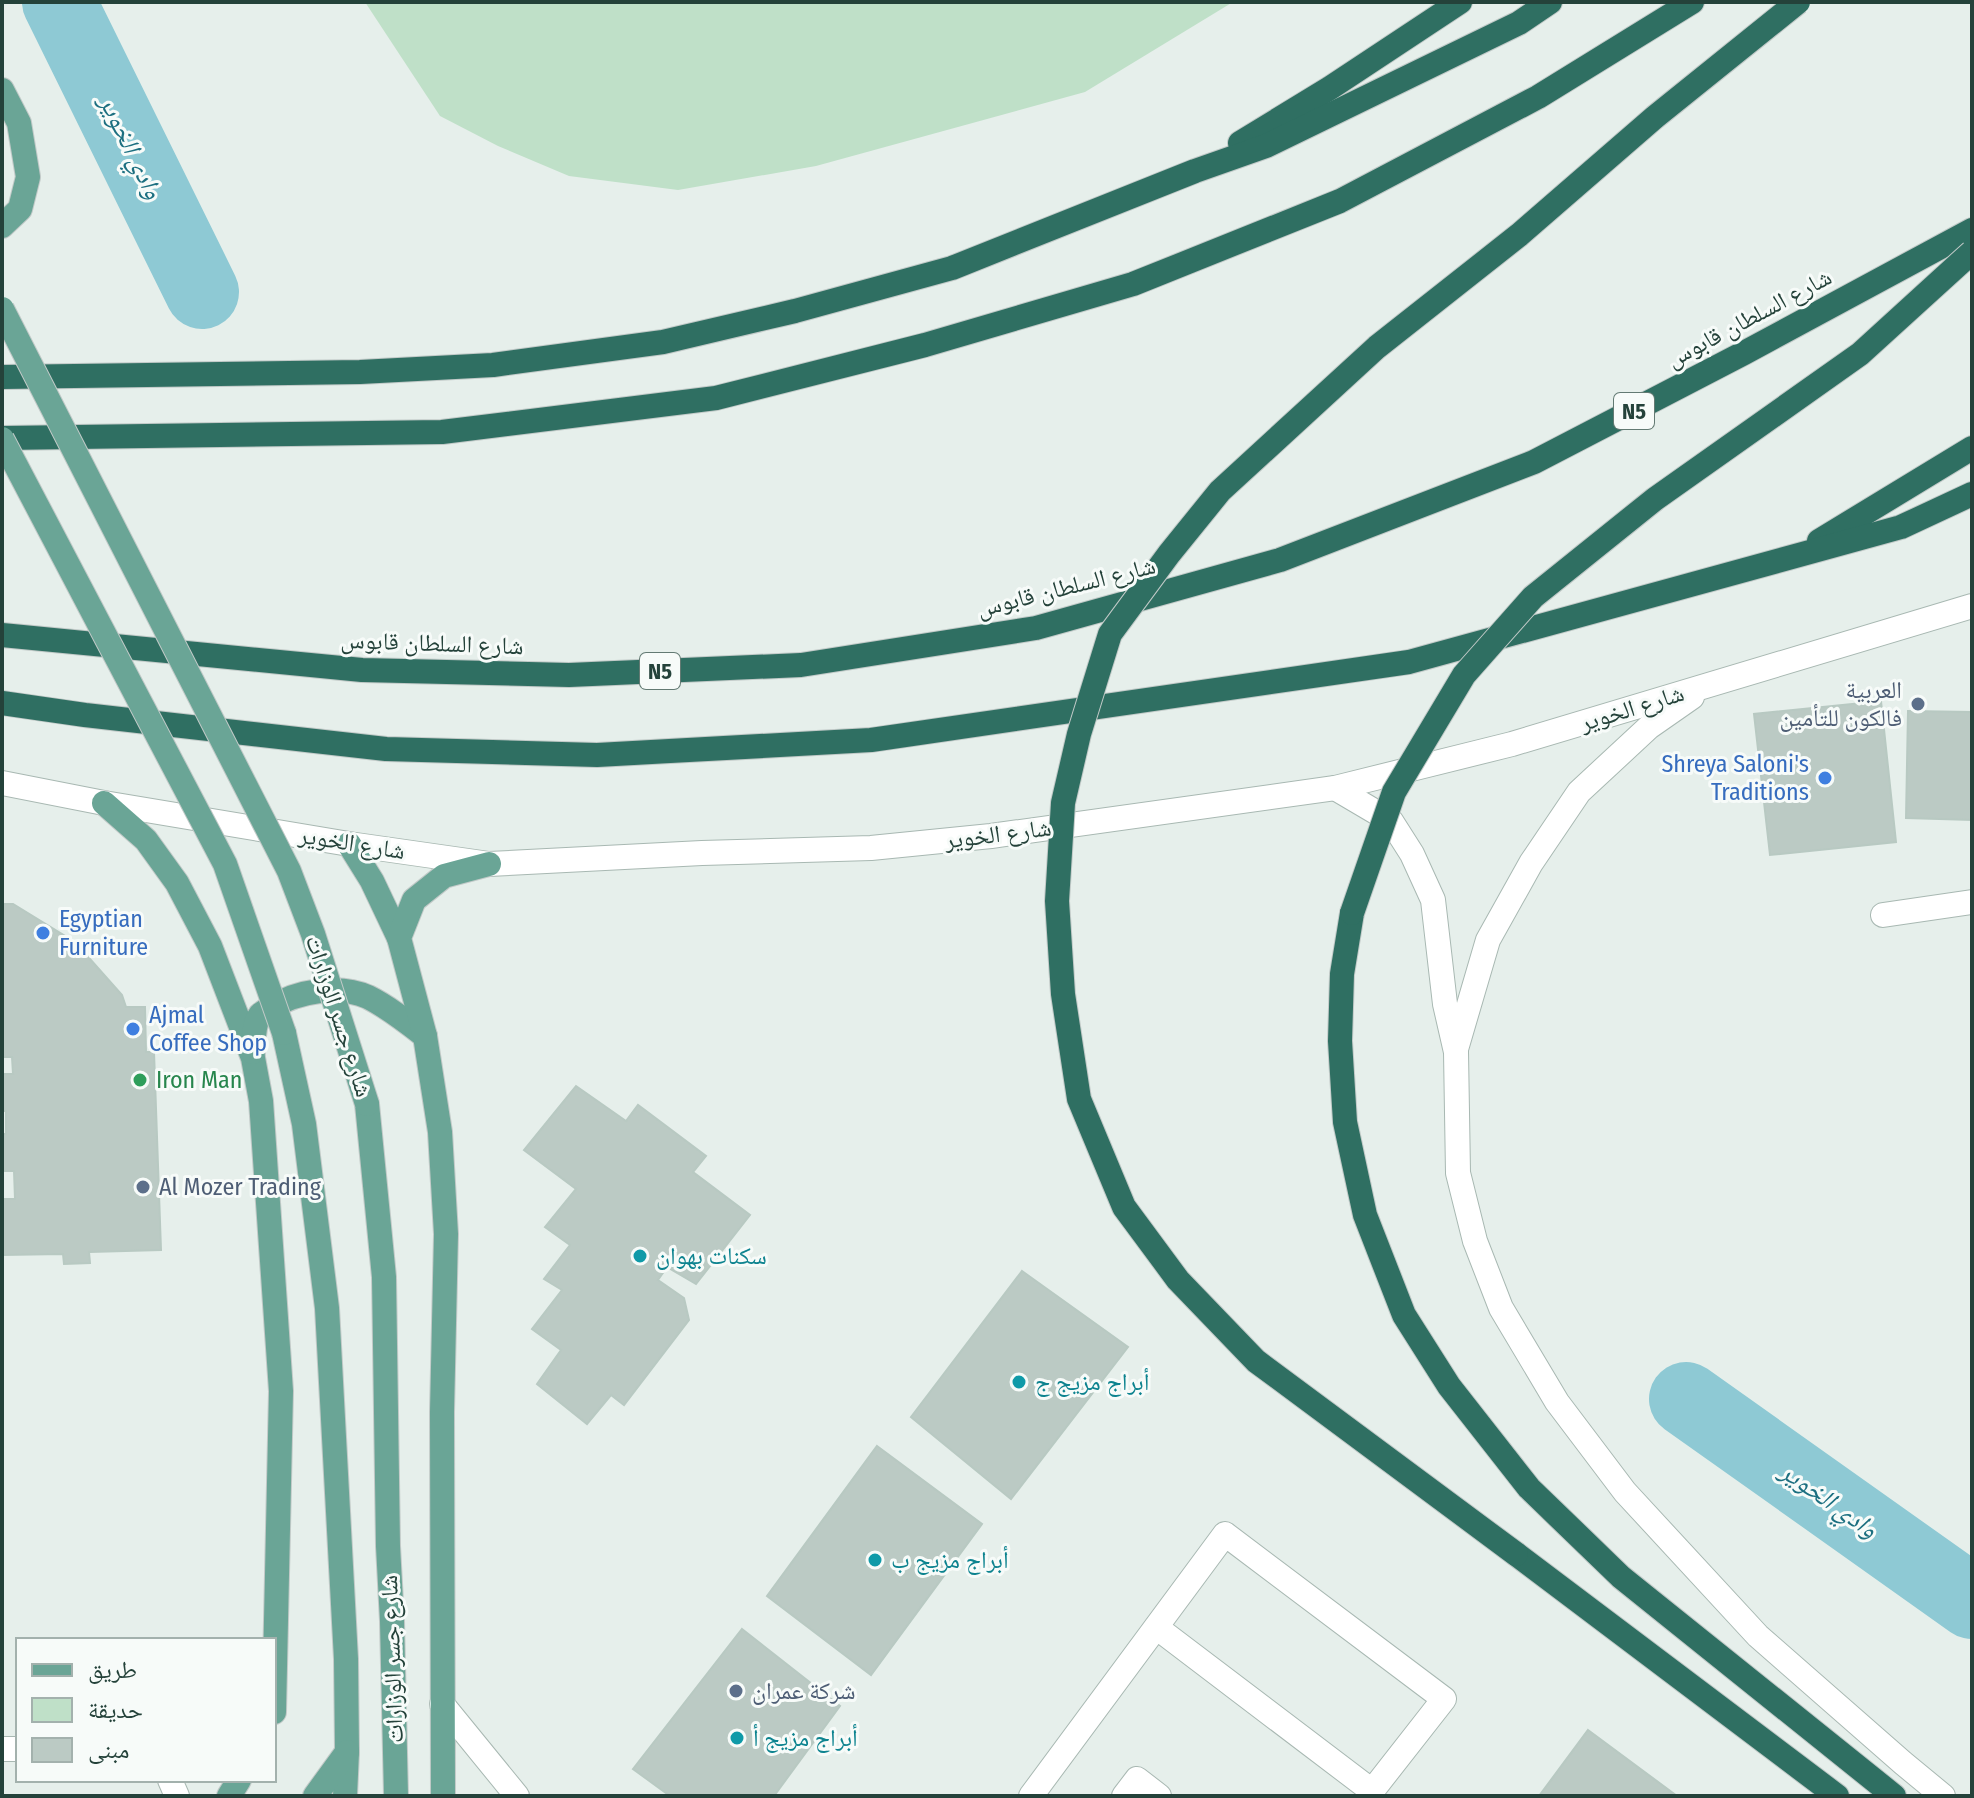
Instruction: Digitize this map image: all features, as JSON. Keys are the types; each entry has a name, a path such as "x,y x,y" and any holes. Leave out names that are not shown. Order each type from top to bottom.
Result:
{"highway":[{"path":"1195,171 1330,88 1460,2"},
{"path":"2,377 360,372 493,365 663,342 795,311 952,268 1195,171 1266,146 1519,23 1550,2"},
{"path":"2,438 442,432 716,398 925,345 1133,284 1340,201 1538,97 1692,2"},
{"path":"1798,2 1655,117 1519,235 1377,347 1220,491 1110,634 1079,734 1063,803 1057,901 1063,994 1079,1099 1124,1207 1178,1280 1256,1361 1837,1796"},
{"name":"شارع السلطان قابوس","path":"2,635 378,670 569,675 801,665 1036,628 1280,560 1534,462 1972,230"},
{"path":"1894,1796 1621,1577 1529,1488 1449,1386 1404,1315 1365,1215 1345,1122 1340,1041 1342,974 1352,913 1394,792 1464,675 1533,597 1655,499 1860,354 1972,252"},
{"path":"1796,555 1972,448"},
{"path":"2,703 386,749 597,755 871,740 1409,662 1901,527 1972,494"}],"main road":[{"path":"2,90 19,123 28,177 20,209 2,226"},
{"name":"شارع جسر الوزارات","path":"2,309 289,871 313,934 367,1104 384,1277 396,1796"},
{"name":"شارع جسر الوزارات","path":"2,438 225,864 284,1033 304,1124 327,1308 346,1659 345,1796"},
{"path":"104,803 146,840 177,883 210,946 253,1058 261,1101 281,1391 276,1638"},
{"path":"349,844 372,881 399,938 425,1036 440,1132 446,1234 442,1412 443,1796"},
{"path":"399,938 414,900 444,876 489,864"},
{"path":"253,1058 254,1030 260,1015 282,1000 318,991 343,991 365,996 392,1011 425,1036"},
{"path":"315,1796 347,1752"}],"street":[{"name":"شارع الخوير","path":"2,783 349,844 489,864 871,848 991,836 1335,788 1512,744 1972,606"},
{"path":"1456,1052 1488,940 1531,863 1579,792 1649,727 1710,684"},
{"path":"1335,788 1391,821 1412,854 1433,900 1445,1004 1456,1052 1458,1173 1475,1241 1501,1308 1557,1402 1625,1492 1758,1636 1943,1796"},
{"path":"1883,915 1972,902"},
{"path":"1031,1796 1156,1627 1225,1534 1444,1699 1372,1791 1156,1627"},
{"path":"442,1704 517,1796"},
{"path":"1124,1796 1137,1779 1159,1796"}],"green space":[{"path":"365,2 1233,2 1085,92 816,166 678,190 569,176 498,146 440,116"}],"building":[{"name":"Shreya Saloni's Traditions","path":"1881,701 1896,842 1770,855 1754,714"},
{"path":"1908,711 1972,712 1972,820 1906,818"},
{"path":"2,904 13,904 75,942 122,995 126,1007 145,1007 146,1052 154,1052 161,1250 89,1252 90,1263 64,1264 63,1254 2,1255 2,1199 15,1199 14,1171 2,1171 2,1134 6,1134 6,1111 2,1111 2,1074 13,1074 12,1057 2,1057"},
{"name":"سكنات بهوان","path":"576,1086 626,1121 638,1105 706,1156 693,1172 750,1215 696,1284 667,1267 658,1280 684,1298 689,1320 624,1405 611,1395 587,1424 537,1384 561,1350 532,1329 562,1290 544,1279 570,1245 545,1227 576,1189 524,1150"},
{"name":"أبراج مزيج ج","path":"1022,1271 1128,1347 1011,1499 911,1417"},
{"name":"أبراج مزيج ب","path":"877,1446 982,1524 871,1675 767,1596"},
{"name":"أبراج مزيج أ","path":"742,1629 840,1706 774,1796 670,1796 633,1769"},
{"path":"1588,1730 1677,1796 1539,1796"}],"waterway":[{"name":"وادي الخوير","path":"59,2 202,292"},
{"name":"وادي الخوير","path":"1686,1399 1972,1602"}],"place":[{"name":"العربية فالكون للتأمين","path":"1918,704"},
{"name":"Shreya Saloni's Traditions","path":"1825,778"},
{"name":"Egyptian Furniture","path":"43,933"},
{"name":"Ajmal Coffee Shop","path":"133,1029"},
{"name":"Iron Man","path":"140,1080"},
{"name":"Al Mozer Trading","path":"143,1187"},
{"name":"سكنات بهوان","path":"640,1256"},
{"name":"أبراج مزيج ج","path":"1019,1382"},
{"name":"أبراج مزيج ب","path":"875,1560"},
{"name":"شركة عمران","path":"736,1691"},
{"name":"أبراج مزيج أ","path":"737,1738"}]}
